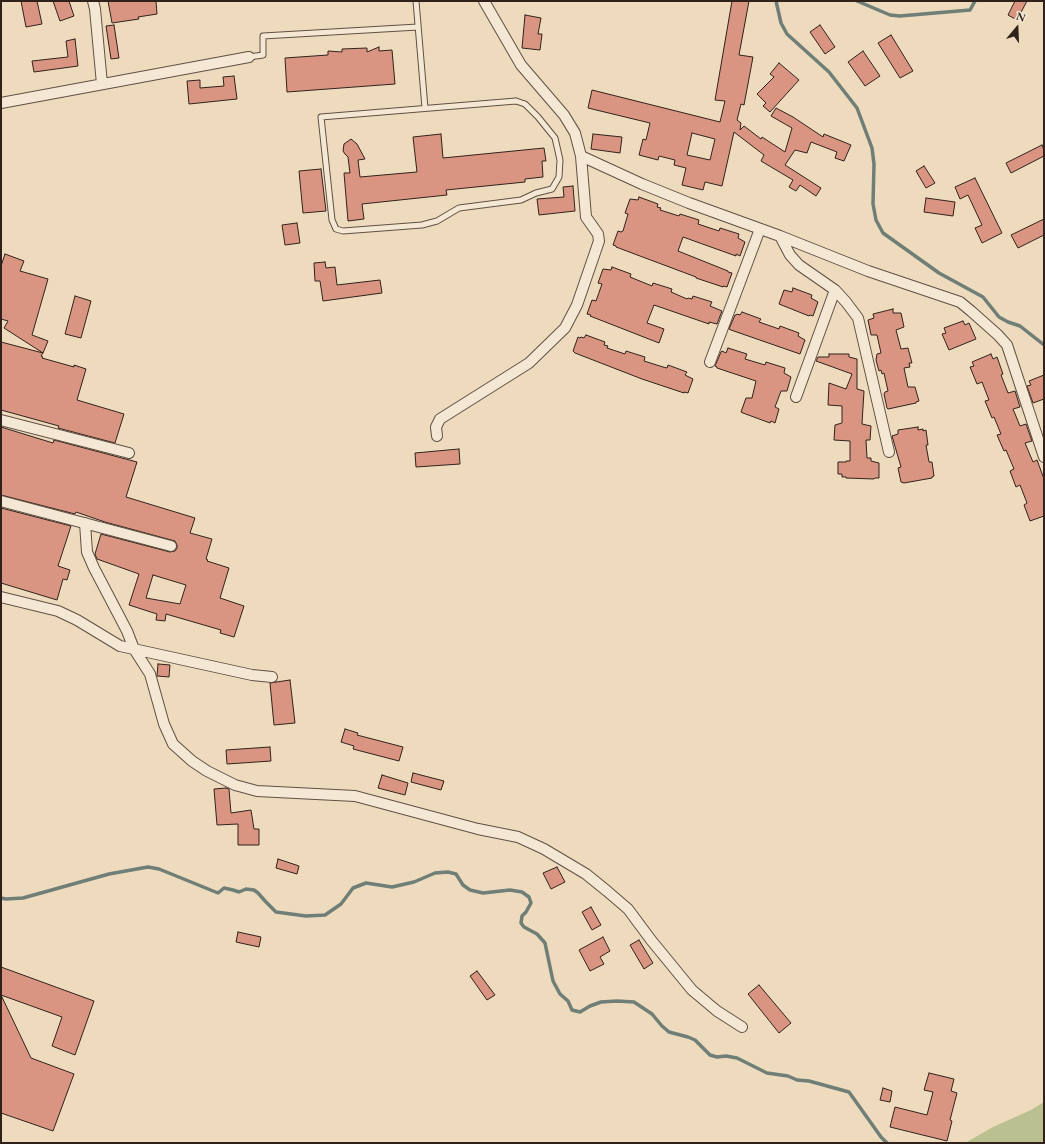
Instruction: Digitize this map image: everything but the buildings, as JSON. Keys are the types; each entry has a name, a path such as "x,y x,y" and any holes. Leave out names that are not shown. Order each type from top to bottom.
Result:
{"street":[{"path":"93,1 102,84"},
{"path":"437,436 436,427 437,422 440,419 529,362 565,328 577,305 599,241 598,234 586,217 581,156 576,133 564,115 521,65 484,1"},
{"path":"1,103 249,57"},
{"path":"581,156 642,184 689,203 780,236 868,271 960,302 998,335 1007,345 1044,457"},
{"path":"710,362 760,229"},
{"path":"780,236 790,256 835,290 858,318 890,452"},
{"path":"796,397 835,290"},
{"path":"1,420 129,453"},
{"path":"1,501 171,546"},
{"path":"85,523 87,552 134,648 150,674 164,724 173,744 192,761 207,772 235,786 257,791 355,796 478,829 500,832 518,837 544,849 586,874 628,909 692,990 717,1011 742,1027"},
{"path":"1,597 58,611 77,620 120,646 252,675 272,677"}],"lane":[{"path":"416,1 425,108"},
{"path":"249,57 263,55 263,36 418,27"},
{"path":"516,101 525,104 538,116 555,138 560,160 559,177 552,189 521,200 459,208 437,221 422,225 344,231 336,229 332,220 321,117 425,108 516,101"}],"green space":[{"path":"1044,1102 1044,1143 965,1143 993,1127 1031,1110"}],"waterway":[{"path":"776,1 781,23 787,34 829,72 857,108 872,148 874,164 873,204 876,220 883,233 939,273 983,297 999,317 1020,326 1044,345"},
{"path":"857,1 890,15 900,16 970,10 975,1"},
{"path":"1,898 23,898 109,874 148,867 159,869 218,893 224,888 239,892 246,889 254,890 276,912 306,916 325,915 341,904 353,888 366,883 392,887 414,882 435,873 448,872 456,874 463,885 470,890 483,893 510,890 522,892 529,897 531,903 522,916 521,923 524,927 537,934 545,943 553,981 560,994 568,1001 572,1010 580,1012 601,1002 634,1002 652,1014 669,1032 695,1040 710,1055 717,1057 726,1056 737,1058 767,1073 788,1076 797,1080 809,1081 849,1092 881,1137 887,1143"}]}
